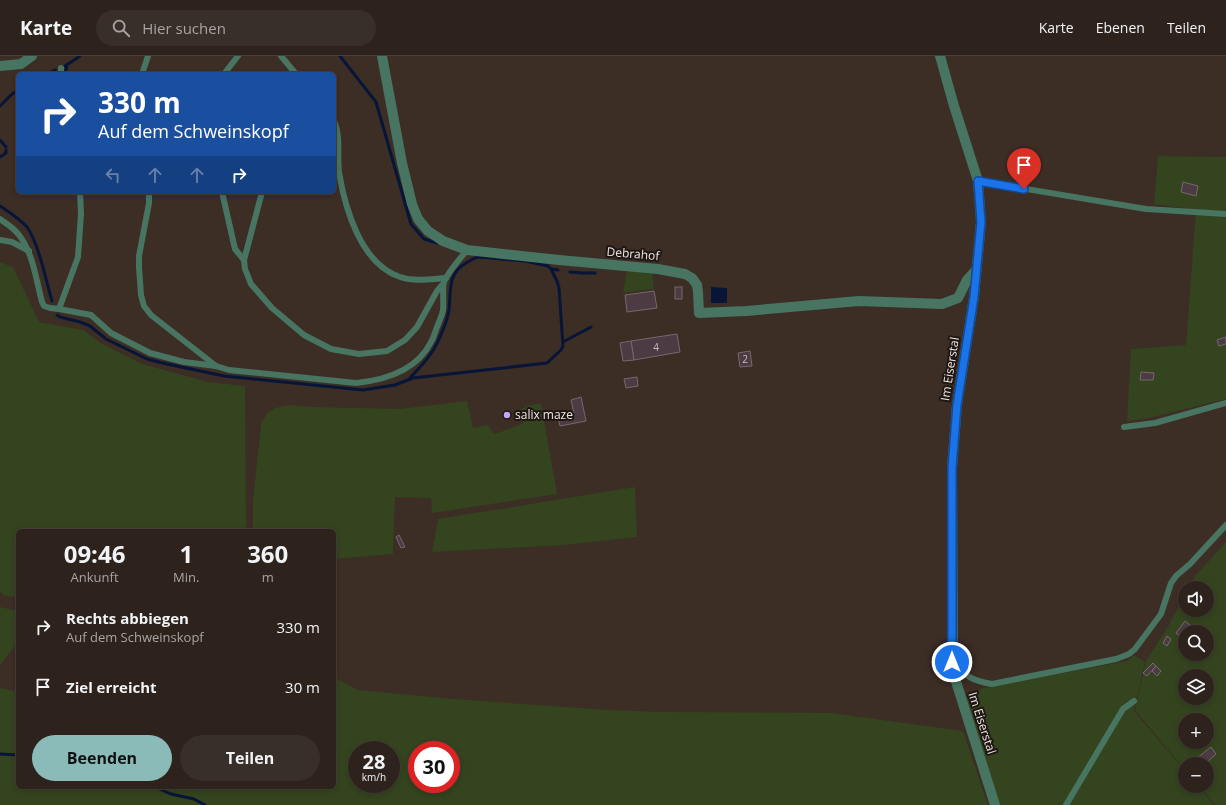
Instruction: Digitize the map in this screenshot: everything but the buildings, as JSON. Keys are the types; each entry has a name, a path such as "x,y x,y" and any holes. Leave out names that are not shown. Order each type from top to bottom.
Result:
{"street":[{"path":"0,66 21,64 32,56"},
{"name":"Debrahof","path":"382,56 402,163 412,204 418,218 428,230 443,241 467,250 559,260 658,268 685,274 692,278 697,285 700,313 746,311 859,301 942,304 958,298 967,280 976,270"},
{"name":"Im Eiserstal","path":"940,56 978,181 981,222 974,297 957,405 952,468 952,662 959,695 995,805"}],"lane":[{"path":"143,72 148,56"},
{"path":"226,72 238,56"},
{"path":"282,56 294,72"},
{"path":"336,126 339,171 352,223 364,247 377,263 401,278 417,280 446,278"},
{"path":"978,181 1146,209 1226,214"},
{"path":"59,309 78,257 81,214 80,194"},
{"path":"149,194 139,256 141,295 144,306 151,315 216,366"},
{"path":"222,194 235,249 244,260"},
{"path":"261,194 244,260 245,269 251,284 272,308 304,335 331,349 359,354 387,350 405,340 417,327 437,291 467,250"},
{"path":"0,219 19,234 29,251 44,306 90,315 111,333 150,353 184,362 216,366 230,370 356,383 371,382 396,374 412,365 425,352 432,341 443,311 443,284"},
{"path":"0,240 12,242 29,251"},
{"path":"1124,427 1155,423 1226,403"},
{"path":"952,662 974,680 992,684 1116,659 1129,654 1138,646 1161,614 1171,583 1176,576 1190,564 1226,525"},
{"path":"1066,805 1123,709 1134,701"}],"green space":[{"path":"1158,156 1226,157 1226,399 1149,418 1127,421 1131,349 1186,345 1196,210 1154,204"},
{"path":"0,262 13,267 39,322 83,330 99,342 142,364 208,382 245,386 246,529 16,529 16,598 3,595 0,591"},
{"path":"627,270 652,273 654,289 623,293"},
{"path":"467,401 473,428 488,425 494,434 523,423 521,410 526,406 541,403 557,494 432,513 431,498 395,497 393,554 336,559 336,529 253,529 253,501 261,424 267,413 275,408 290,405 399,409"},
{"path":"635,487 637,537 563,545 432,552 438,519"},
{"path":"1226,542 1226,805 1215,805 1205,793 1214,793 1214,757 1178,757 1178,762 1135,710 1146,661 1178,608 1178,617 1214,617 1214,581 1193,581 1196,575"},
{"path":"0,607 16,611 16,645 0,665"},
{"path":"1134,655 1145,662 1134,711 1178,763 1178,793 1204,793 1214,805 1000,805 966,697 983,688 1127,661"},
{"path":"336,678 358,690 453,699 609,710 663,712 831,713 963,731 988,805 0,805 0,688 16,692 16,789 196,789 201,791 202,789 336,789"}],"water":[{"path":"711,287 727,288 727,303 711,303"}],"waterway":[{"path":"65,66 80,56"},
{"path":"340,56 376,102 411,224 424,239 437,243"},
{"path":"65,72 67,65"},
{"path":"51,72 55,70"},
{"path":"0,106 16,91"},
{"path":"0,140 6,147"},
{"path":"0,157 6,153 6,150"},
{"path":"0,206 21,221 31,234 39,253 52,301"},
{"path":"410,378 430,355 439,339 448,313 451,284 460,267 473,259 480,257 525,261 548,266 551,269 558,270"},
{"path":"57,315 90,326 106,339 147,359 167,364 224,376 363,390 395,385 413,378 547,363 561,350 563,346 559,288 551,269"},
{"path":"570,272 595,273"},
{"path":"563,342 591,327"},
{"path":"0,754 16,755"},
{"path":"160,789 171,794 194,799 205,805"}],"place":[{"name":"salix maze","path":"507,415"}],"route":[{"path":"952,662 952,468 957,405 974,297 981,222 978,181 1024,189"}]}
